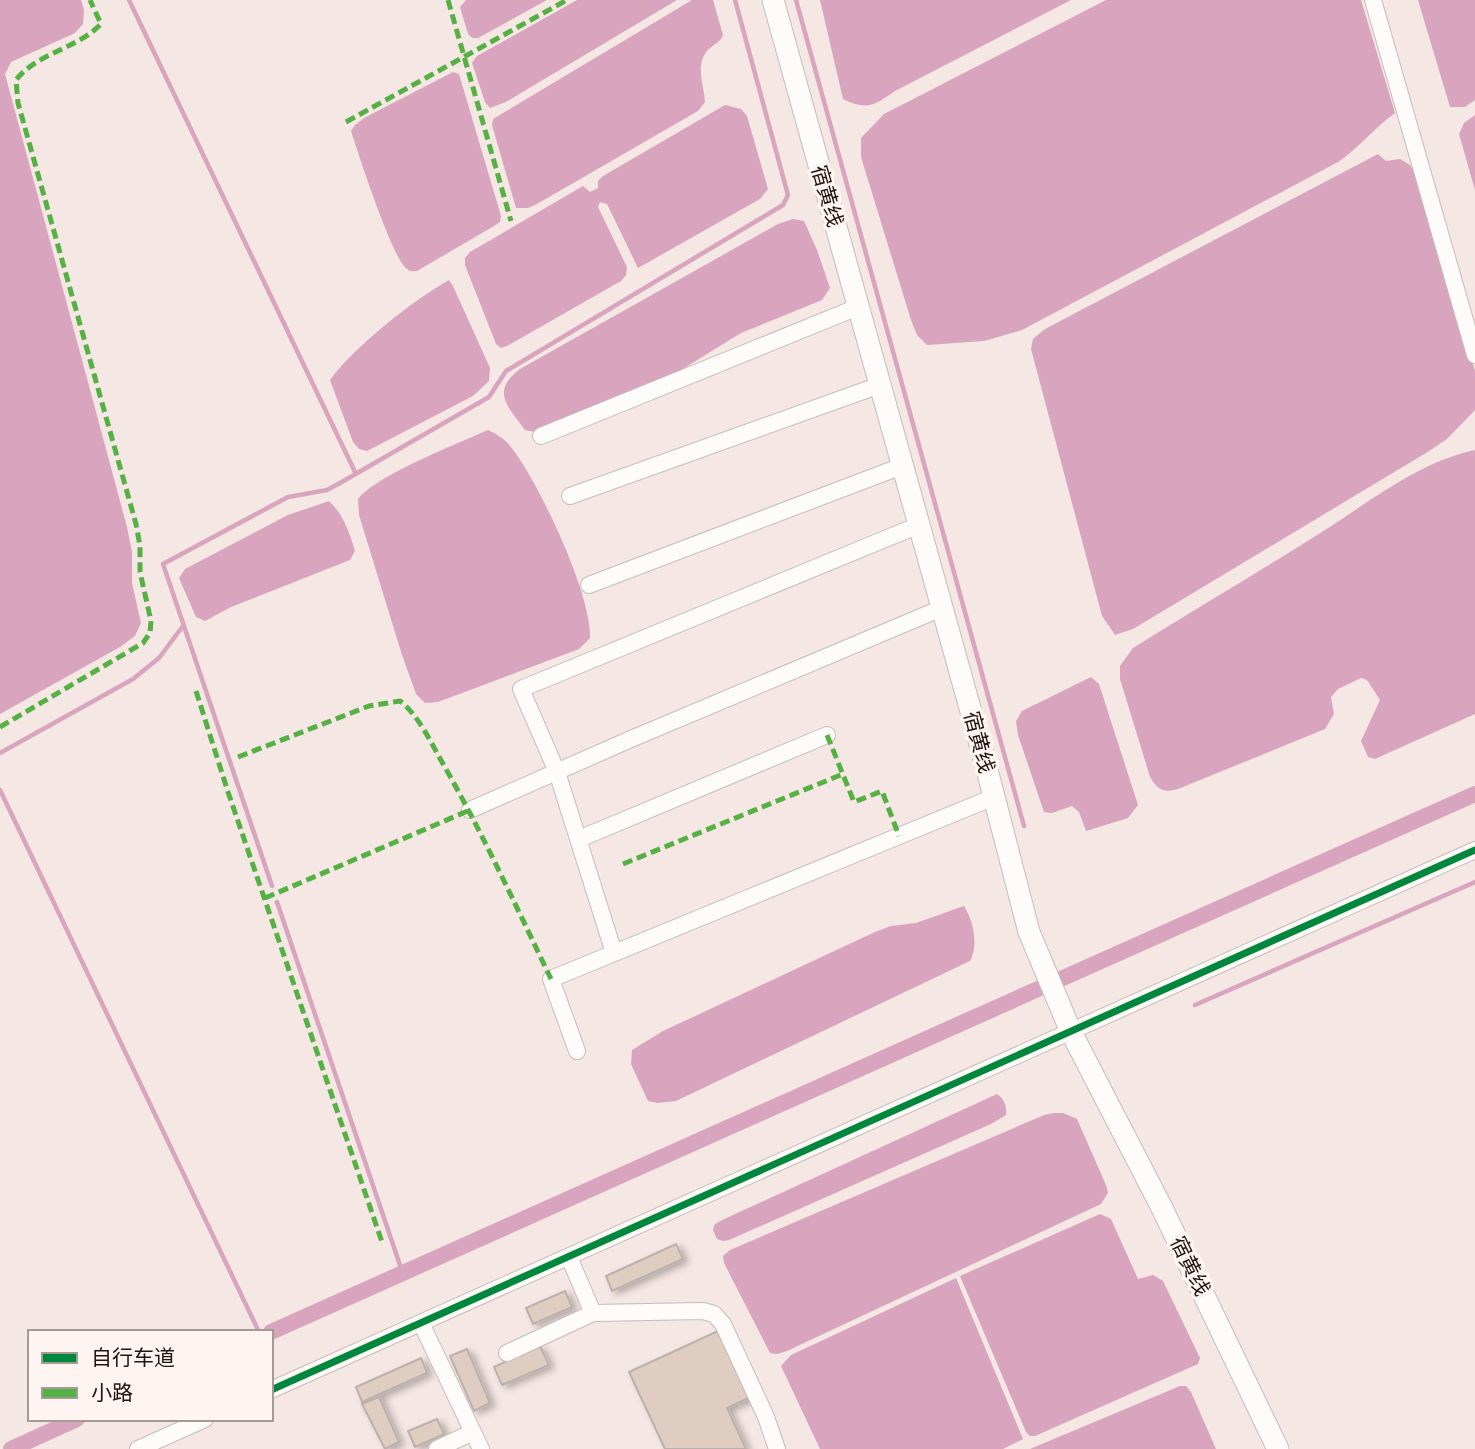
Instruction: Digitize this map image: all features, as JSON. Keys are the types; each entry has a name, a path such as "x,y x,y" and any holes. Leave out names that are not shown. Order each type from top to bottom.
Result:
{"main road":[{"name":"宿黄线","path":"772,0 942,608 1029,932 1070,1032 1161,1206 1278,1449"}],"street":[{"path":"1373,0 1475,355"},
{"path":"541,436 858,307"},
{"path":"570,496 880,385"},
{"path":"589,585 902,466"},
{"path":"614,953 557,772 521,689 919,525"},
{"path":"470,810 942,608"},
{"path":"579,839 827,735"},
{"path":"577,1051 551,979 994,797"},
{"path":"273,1389 1475,850"},
{"path":"569,1257 593,1313"},
{"path":"507,1353 593,1313 703,1311 714,1314 723,1324 766,1417 777,1449"},
{"path":"421,1322 481,1449"},
{"path":"138,1449 201,1421"},
{"path":"438,1449 473,1432"}],"shaded area":[{"path":"0,0 81,0 84,10 83,24 75,33 11,62 5,74 127,527 132,552 132,583 141,623 135,636 120,647 0,714"},
{"path":"466,0 547,0 478,38 472,38 468,34 460,7"},
{"path":"577,0 677,0 506,102 490,108 485,102 472,63 477,56"},
{"path":"692,0 713,0 723,35 707,51 701,63 705,102 698,111 537,204 528,208 516,208 492,125 493,119"},
{"path":"820,0 1071,0 876,103 858,105 843,99"},
{"path":"1106,0 1361,0 1395,113 1338,162 1022,330 984,341 927,345 917,335 911,320 861,157 861,138 884,114"},
{"path":"1418,0 1475,0 1475,100 1465,107 1450,107"},
{"path":"453,72 459,74 501,216 500,222 417,271 410,271 393,247 351,131 364,118"},
{"path":"725,105 741,109 747,116 768,189 760,199 638,268 607,204 600,202 598,207 627,267 626,275 621,281 507,346 501,348 496,344 465,265 465,258 470,252 583,186 590,192 598,188 598,181 603,176"},
{"path":"1475,115 1475,190 1459,134 1464,123"},
{"path":"1378,154 1386,161 1400,159 1410,165 1417,177 1475,371 1475,410 1447,439 1426,453 1133,629 1115,635 1102,616 1031,349 1033,339 1045,329"},
{"path":"793,219 804,221 817,250 830,288 822,300 741,333 660,383 535,432 525,430 513,414 504,392 511,377 520,369 778,224"},
{"path":"449,280 490,368 489,381 473,396 367,451 359,449 353,442 330,380 354,353 385,326"},
{"path":"488,430 503,438 522,462 548,510 573,567 588,619 590,638 579,649 438,702 425,703 416,694 402,655 359,515 358,499 399,470"},
{"path":"1475,450 1475,714 1375,759 1368,757 1361,741 1380,700 1367,680 1361,678 1338,689 1331,697 1334,714 1325,729 1178,789 1168,791 1158,788 1150,777 1120,679 1120,666 1133,648 1397,483 1435,463"},
{"path":"329,501 342,518 351,537 355,551 350,560 231,607 205,621 196,617 179,578 185,569 288,515"},
{"path":"1091,677 1099,684 1138,805 1128,818 1086,831 1079,812 1072,806 1052,813 1044,812 1018,735 1016,721 1022,711"},
{"path":"964,906 974,933 973,955 970,961 676,1101 648,1101 631,1064 632,1050 663,1031 875,932 891,926 916,923"},
{"path":"997,1094 1002,1098 1006,1115 991,1124 729,1240 717,1239 713,1230 714,1225 720,1221"},
{"path":"1053,1113 1063,1113 1077,1119 1106,1185 1108,1193 1101,1204 787,1351 770,1353 724,1263 723,1256 730,1250"},
{"path":"1100,1214 1111,1219 1138,1279 1153,1275 1163,1281 1200,1358 1198,1364 1030,1436 960,1276"},
{"path":"956,1278 1023,1439 1003,1449 820,1449 781,1366 791,1355"},
{"path":"1180,1386 1186,1386 1191,1392 1216,1449 1030,1449"}],"building":[{"path":"676,1244 683,1259 612,1291 606,1276"},
{"path":"565,1291 572,1307 533,1324 526,1308"},
{"path":"720,1330 751,1397 727,1408 746,1449 665,1449 629,1372"},
{"path":"540,1346 549,1365 502,1385 494,1367"},
{"path":"467,1349 490,1403 474,1411 450,1356"},
{"path":"421,1358 427,1373 362,1402 356,1387"},
{"path":"379,1397 399,1442 385,1449 362,1404"},
{"path":"437,1419 444,1434 415,1447 408,1431"}],"waterway":[{"path":"129,0 356,474"},
{"path":"272,886 163,564 288,497 327,490 489,397 506,371 783,205 788,195 735,0"},
{"path":"796,0 1024,826"},
{"path":"0,753 133,679 159,658 183,626"},
{"path":"0,790 258,1330"},
{"path":"1063,978 1475,794"},
{"path":"1195,1005 1475,882"},
{"path":"277,902 403,1274"},
{"path":"273,1331 1038,989"},
{"path":"11,1449 73,1421"}],"marked path":[{"path":"0,727 143,643 150,633 151,621 140,572 140,546 136,524 18,103 16,80 25,71 35,63 81,40 101,24 90,0"},
{"path":"448,0 511,221"},
{"path":"346,122 567,0"},
{"path":"196,691 383,1245"},
{"path":"238,757 369,706 400,701 424,729 457,788 551,979"},
{"path":"827,735 854,802 882,791 899,836"},
{"path":"623,864 843,774"},
{"path":"265,898 470,810"}],"cycle path":[{"path":"273,1389 1475,850"}]}
